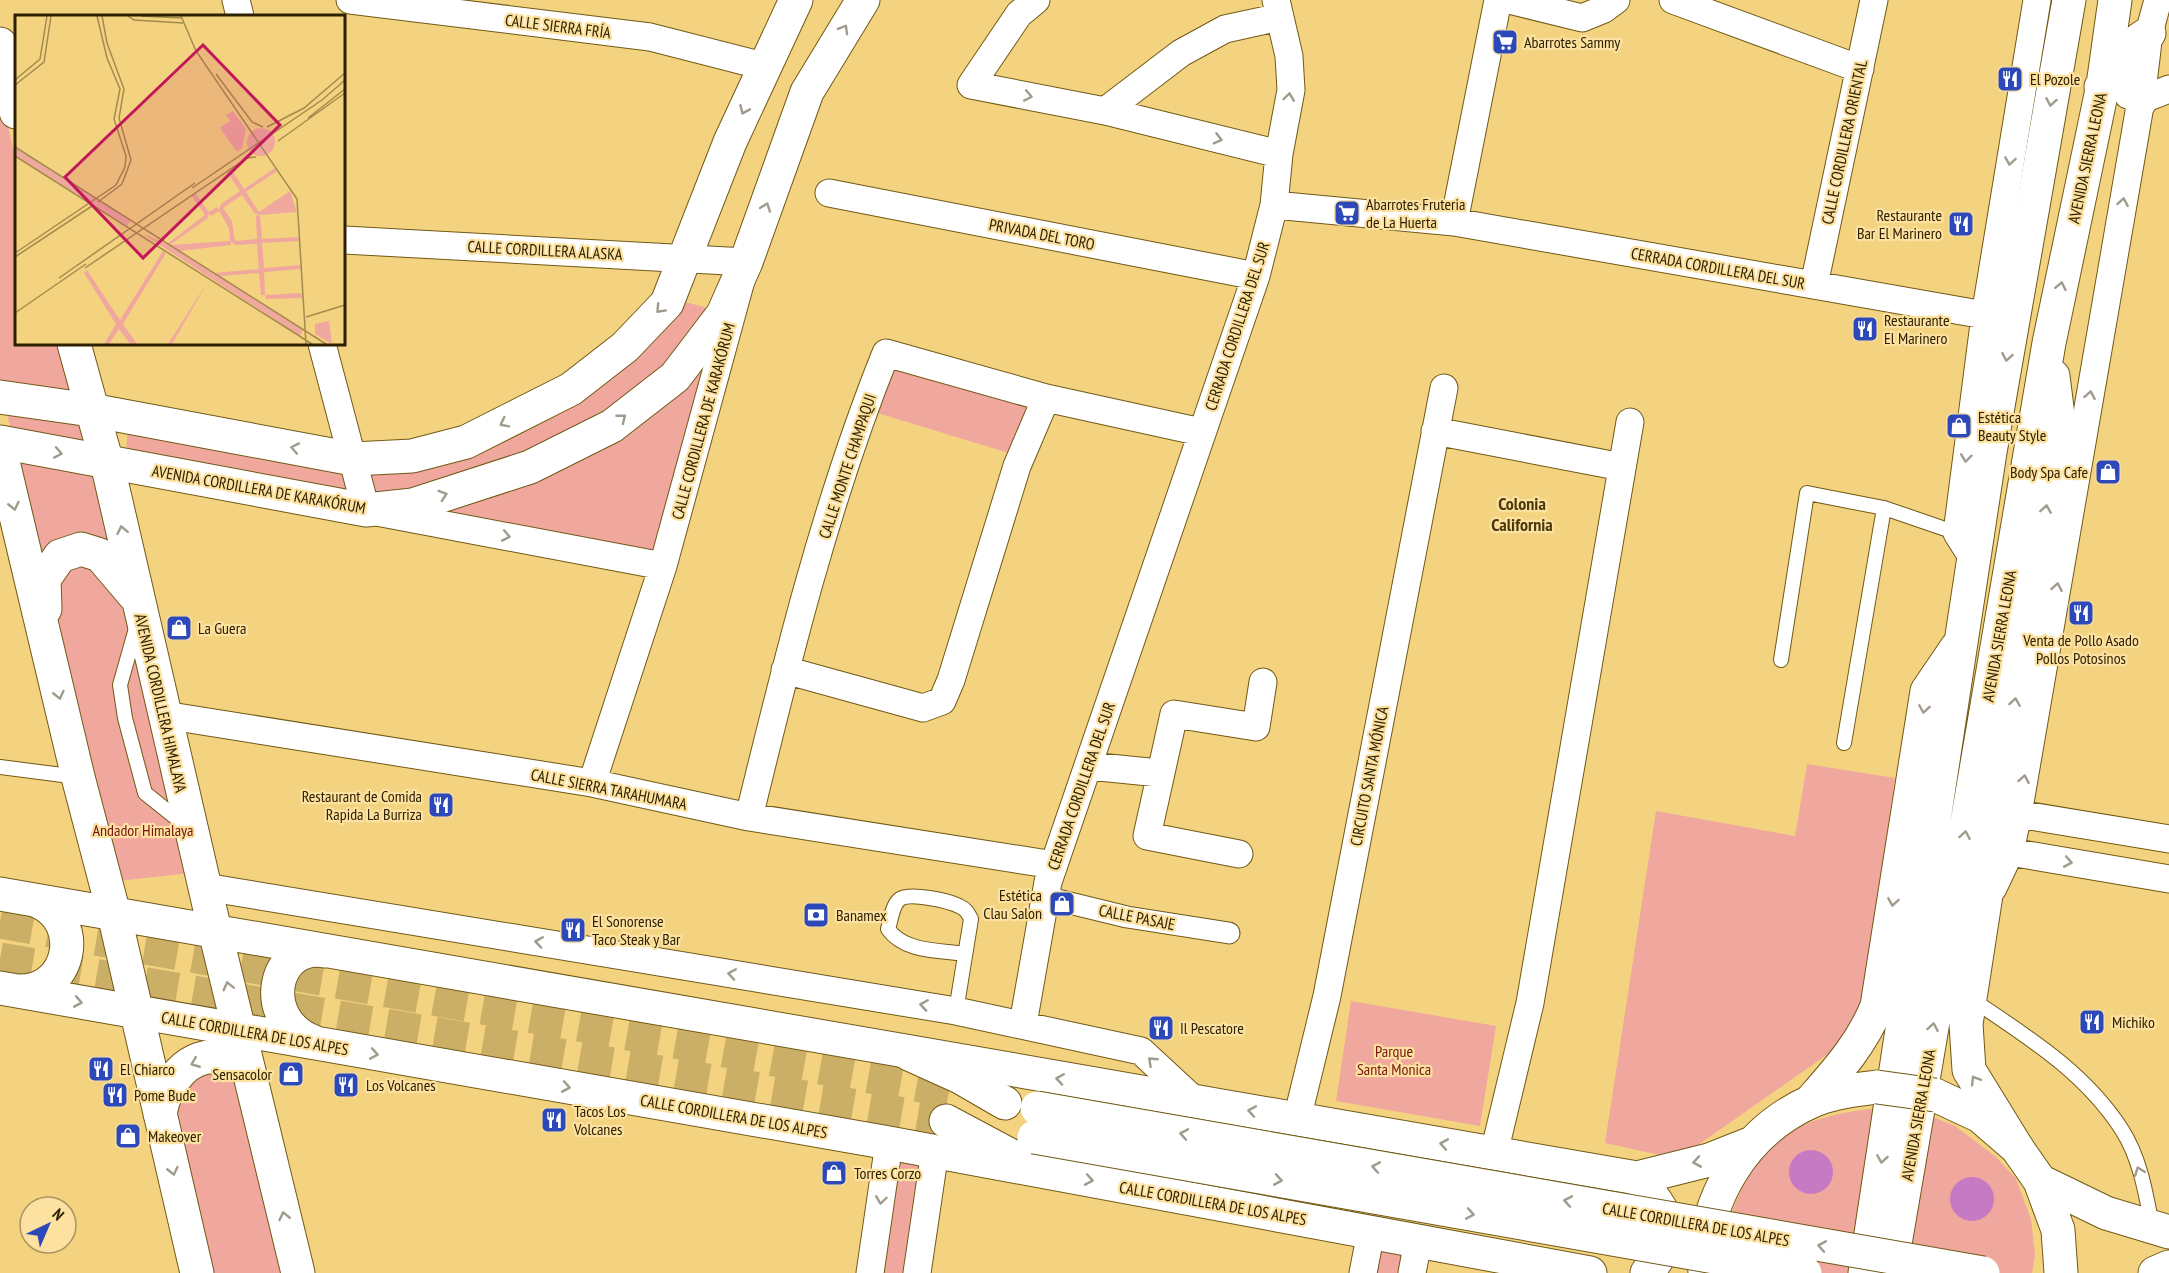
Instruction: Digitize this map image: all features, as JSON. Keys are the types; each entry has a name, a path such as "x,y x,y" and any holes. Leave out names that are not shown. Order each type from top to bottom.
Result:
{"main road":[{"path":"0,397 91,410 353,459 412,456 466,442 571,388 625,347 667,303 730,142 763,66 796,0"},
{"name":"CALLE CORDILLERA DE KARAKÓRUM","path":"746,262 807,92 863,0"},
{"name":"AVENIDA SIERRA LEONA","path":"1865,1273 1961,641 1965,546 1999,318 2039,183 2069,0"},
{"path":"2096,0 2110,62 2132,91 2155,94"},
{"name":"AVENIDA SIERRA LEONA","path":"1890,1273 2049,343 2110,62 2115,0"},
{"path":"2039,183 2055,167 2082,110 2110,62 2140,39 2159,30"},
{"path":"0,44 15,108"},
{"name":"AVENIDA CORDILLERA DE KARAKÓRUM","path":"0,442 366,510 413,505 530,467 612,426 675,376 723,314 746,262"},
{"path":"2049,343 2059,424 1981,914 1966,1024 1969,1070 2040,1181 2058,1230 2061,1273"},
{"name":"AVENIDA CORDILLERA HIMALAYA","path":"74,345 107,463 191,830 220,890 215,932 298,1273"},
{"path":"0,449 78,777 114,914 196,1273"},
{"path":"47,647 44,579 60,556 81,549 100,555 138,606"},
{"path":"1810,1102 1860,1041 1877,1006 1927,691 1961,641"},
{"path":"0,894 909,1054 1637,1178 1709,1161 1752,1143"},
{"path":"5,992 27,991 42,987 54,978 66,958 67,935 62,921 46,905 37,901"},
{"path":"323,1046 297,1034 285,1023 276,997 281,975 287,966 305,952 315,949 327,951"},
{"name":"CALLE CORDILLERA DE LOS ALPES","path":"5,992 136,1012 889,1143 1590,1273"},
{"path":"909,1054 960,1077 1005,1103"},
{"path":"160,1114 166,1090 185,1067 210,1058 224,1058 249,1072"},
{"path":"1705,1273 1704,1255 1711,1214 1728,1176 1752,1143 1783,1118 1810,1102 1843,1091 1877,1087 1935,1095 1980,1116 2017,1148"},
{"name":"CALLE CORDILLERA DE LOS ALPES","path":"948,1106 1005,1103 1035,1122 1983,1273"},
{"path":"948,1106 1038,1170"},
{"name":"CALLE CORDILLERA DE LOS ALPES","path":"948,1106 1805,1273"},
{"path":"1637,1178 1663,1208 1668,1230 1667,1242 1647,1273"},
{"path":"2040,1181 2106,1213 2161,1230"},
{"path":"2155,1273 2169,1267"}],"street":[{"path":"236,0 240,15"},
{"name":"CALLE SIERRA FRÍA","path":"350,0 650,37 763,66"},
{"path":"1036,0 1019,14 971,85 1105,111 1279,154"},
{"path":"1454,222 1498,0"},
{"path":"1509,0 1582,18 1604,9 1616,0"},
{"path":"1673,0 1860,69"},
{"name":"CALLE CORDILLERA ORIENTAL","path":"1814,285 1874,0"},
{"name":"AVENIDA SIERRA LEONA","path":"1999,318 2037,0"},
{"path":"1981,914 2010,852 2018,814 2155,94 2159,30 2158,0"},
{"path":"1105,111 1181,53 1225,29 1278,9 1289,56 1291,90 1279,154 1274,205"},
{"name":"PRIVADA DEL TORO","path":"829,193 1256,276"},
{"name":"CERRADA CORDILLERA DEL SUR","path":"1023,1024 1045,897 1054,866 1256,276 1274,205 1454,222 1999,318"},
{"name":"CALLE CORDILLERA ALASKA","path":"345,240 746,262"},
{"name":"CALLE CORDILLERA DE KARAKÓRUM","path":"592,783 663,566 746,262"},
{"path":"322,345 366,510 663,566"},
{"name":"CALLE MONTE CHAMPAQUI","path":"749,817 785,670 858,423 886,353 1046,398 1201,432"},
{"name":"CIRCUITO SANTA MÓNICA","path":"1297,1119 1327,996 1444,388"},
{"path":"785,670 923,708 942,700 951,680 1017,466 1046,398"},
{"path":"1494,1153 1530,1003 1630,422"},
{"path":"1436,431 1622,467"},
{"path":"1239,854 1147,836 1159,773 1174,714 1256,727 1263,682"},
{"name":"CALLE SIERRA TARAHUMARA","path":"164,715 592,783 749,817 1054,866"},
{"path":"1089,766 1159,773"},
{"path":"2018,814 2169,839"},
{"path":"2010,852 2169,879"},
{"path":"220,890 1023,1024 1141,1051 1195,1101"},
{"name":"CALLE PASAJE","path":"1045,897 1127,917 1229,933"},
{"path":"870,1273 889,1143"},
{"path":"916,1273 934,1151"},
{"path":"1363,1273 1371,1232"},
{"path":"1412,1273 1418,1241"},
{"name":"CALLE CORDILLERA DE LOS ALPES","path":"1452,1247 1482,1264 1507,1273"}],"lane":[{"path":"1781,660 1807,493 1884,508 1965,546"},
{"path":"1844,743 1884,508"},
{"path":"138,606 120,685 124,718 145,793 191,830"},
{"path":"0,767 78,777"},
{"path":"956,1011 971,920 967,911 958,905 911,895 901,898 896,904 888,929 896,940 911,946 964,954"},
{"path":"1969,997 2045,1049 2088,1085 2123,1131 2161,1230"}],"green space":[{"name":"Andador Himalaya","path":"0,93 15,157 15,345 61,345 190,873 118,881 0,384"},
{"path":"681,301 728,313 658,560 126,454 128,423 427,461"},
{"path":"893,360 1030,402 1012,454 871,411"},
{"path":"1807,764 1895,778 1858,1033 1678,1159 1605,1143 1656,811 1795,836"},
{"name":"Parque Santa Monica","path":"1351,1001 1496,1026 1480,1126 1336,1101"},
{"path":"212,1072 223,1072 244,1082 290,1273 214,1273 173,1103 194,1078"},
{"path":"1881,1108 1928,1115 1955,1126 1996,1157 2016,1179 2031,1219 2035,1255 2032,1273 1725,1273 1725,1241 1730,1218 1745,1183 1768,1152 1797,1129 1814,1121 1847,1112"},
{"path":"889,1143 935,1151 917,1273 870,1273"},
{"path":"1371,1232 1418,1241 1412,1273 1363,1273"}],"shaded area":[{"path":"1811,1150 1827,1156 1833,1172 1827,1188 1811,1194 1795,1188 1789,1172 1795,1156"},
{"path":"1972,1177 1988,1183 1994,1199 1988,1215 1972,1221 1956,1215 1950,1199 1956,1183"}],"tunnel":[{"path":"0,922 949,1091"},
{"path":"0,959 946,1121"}],"place":[{"name":"Abarrotes Sammy","path":"1505,42"},
{"name":"El Pozole","path":"2010,79"},
{"name":"Abarrotes Fruteria de La Huerta","path":"1347,213"},
{"name":"Restaurante Bar El Marinero","path":"1961,224"},
{"name":"Restaurante El Marinero","path":"1865,329"},
{"name":"Estética Beauty Style","path":"1959,426"},
{"name":"Body Spa Cafe","path":"2108,472"},
{"name":"Venta de Pollo Asado Pollos Potosinos","path":"2081,613"},
{"name":"La Guera","path":"179,628"},
{"name":"Restaurant de Comida Rapida La Burriza","path":"441,805"},
{"name":"Estética Clau Salon","path":"1062,904"},
{"name":"Banamex","path":"816,915"},
{"name":"El Sonorense Taco Steak y Bar","path":"573,930"},
{"name":"Michiko","path":"2092,1022"},
{"name":"Il Pescatore","path":"1161,1028"},
{"name":"El Chiarco","path":"101,1069"},
{"name":"Sensacolor","path":"291,1074"},
{"name":"Los Volcanes","path":"346,1085"},
{"name":"Pome Bude","path":"115,1095"},
{"name":"Tacos Los Volcanes","path":"554,1120"},
{"name":"Makeover","path":"128,1136"},
{"name":"Torres Corzo","path":"834,1173"}],"district":[{"name":"Colonia California","path":"1522,514"}]}
